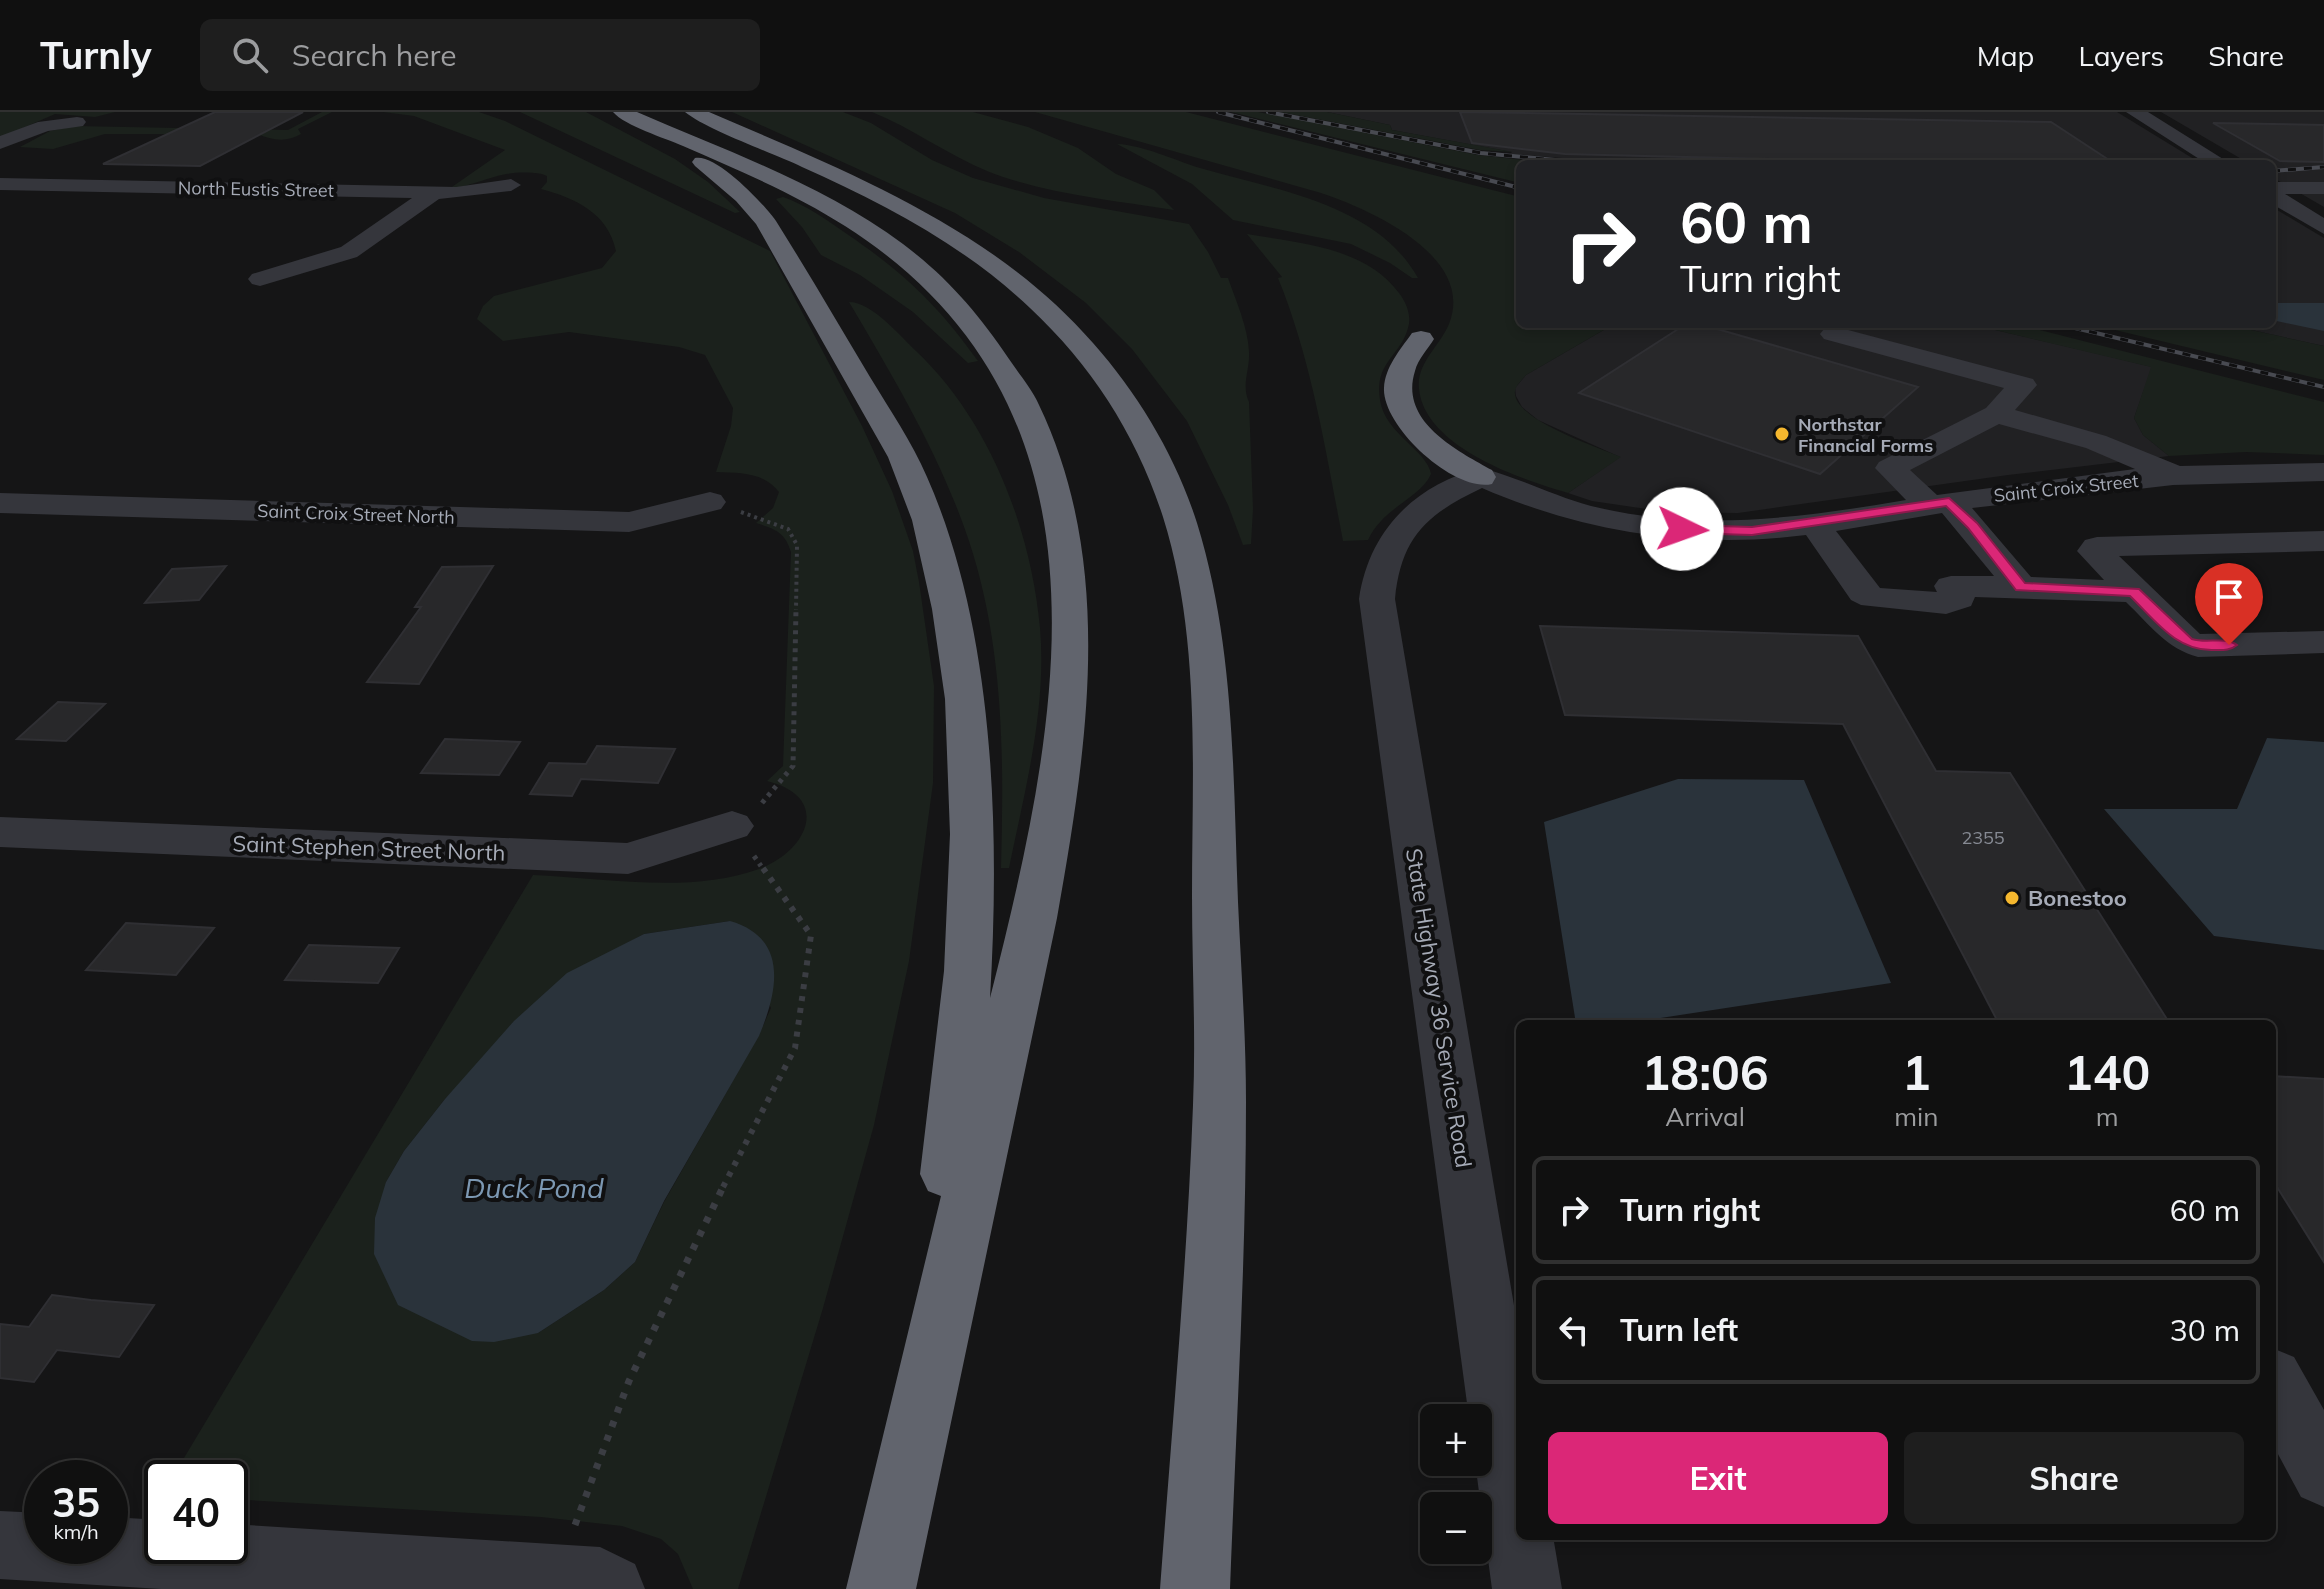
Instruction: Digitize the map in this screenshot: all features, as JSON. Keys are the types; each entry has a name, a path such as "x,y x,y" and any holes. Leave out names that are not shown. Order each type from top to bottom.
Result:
{"highway":[{"path":"694,112 884,197 974,248 1016,281 1064,330 1126,404 1155,455 1175,503 1191,565 1211,675 1219,1110 1195,1589"},
{"path":"629,116 694,155 743,197 765,221 903,457 927,519 947,591 960,662 972,780 972,906 962,1063 905,1471"},
{"path":"629,116 736,161 837,211 908,259 945,291 1001,361 1028,410 1044,451 1061,514 1070,588 1071,661 1055,816 905,1471 881,1589"},
{"path":"1421,339 1401,371 1398,388 1401,406 1429,443 1481,477"}],"street":[{"path":"2135,112 2214,160"},
{"path":"0,143 45,126 77,122"},
{"name":"North Eustis Street","path":"0,184 434,193 472,192 511,185"},
{"path":"2276,188 2324,188"},
{"path":"260,279 349,252 434,193"},
{"path":"2276,197 2322,224"},
{"path":"1833,334 2023,385 1996,414 1890,468 1972,526 2021,587"},
{"path":"1996,414 2096,442 2178,476"},
{"name":"Saint Croix Street","path":"1481,477 1562,508 1658,527 1752,531 2022,491 2246,471 2324,472"},
{"name":"State Highway 36 Service Road","path":"1481,477 1424,506 1402,526 1386,550 1378,575 1377,599 1516,1516"},
{"name":"Saint Croix Street North","path":"0,503 629,522 710,502"},
{"path":"1813,522 1863,593 1873,598 1946,603 1959,599 1951,586 2134,592"},
{"path":"2324,541 2097,547 2094,551 2187,642 2198,646 2324,642"},
{"name":"Saint Stephen Street North","path":"0,832 628,859 732,826"},
{"path":"2276,1390 2303,1462"},
{"name":"State Highway 36 Service Road","path":"1520,1540 1527,1589"},
{"path":"0,1545 583,1584"}],"path":[{"path":"583,1584 629,1381 693,1245 795,1048 811,935 732,826 768,798 793,766 797,545 788,529 710,502"}],"shaded area":[{"path":"0,112 115,112 95,117 55,114 0,138"},
{"path":"322,112 332,112 298,129 301,134 284,140 257,134 105,134 53,149 20,147 50,131 74,126 288,130"},
{"path":"383,112 479,112 505,121 770,251 862,426 892,491 913,551 919,582 934,686 933,783 909,961 874,1125 823,1308 738,1589 693,1589 678,1554 661,1539 622,1526 541,1517 248,1500 248,1460 183,1460 533,875 676,883 733,877 776,861 790,850 806,824 806,811 800,799 787,789 767,781 783,766 791,552 778,532 756,523 773,508 779,492 759,477 716,472 731,426 733,408 705,355 679,347 569,332 503,341 477,319 483,306 494,296 602,268 616,251 612,238 598,217 566,197 541,189 547,182 547,176 542,174 515,173 449,189 505,150 414,116","holes":["730,921 771,1008 759,1035 664,1202 635,1262 604,1290 538,1333 386,1182 404,1151 445,1099 609,953 644,934"]},
{"path":"520,112 586,112 675,159 708,182 740,212 735,213"},
{"path":"732,112 843,112 871,123 932,160 973,178 1044,198 1189,224 1221,278 1228,278 1248,343 1246,389 1253,509 1251,544 1243,545 1228,505 1187,421 1132,349 1086,303 1019,252 955,213"},
{"path":"872,112 973,112 1028,127 1078,148 1116,174 1154,190 1174,210 1079,195 1009,179 972,164"},
{"path":"1035,112 1186,112 1516,196 1516,328 1607,328 1526,375 1515,391 1518,402 1541,422 1621,457 1568,493 1501,469 1456,444 1438,428 1425,410 1419,389 1421,371 1449,324 1453,300 1447,277 1433,257 1413,239 1365,211 1321,193"},
{"path":"1231,112 1258,112 1478,155 1524,160 1516,160 1516,182"},
{"path":"1280,112 1327,112 1390,125 1392,130 1513,152 1480,150"},
{"path":"1327,112 2117,112 2195,160 1586,160 1510,154 1512,152 1392,130 1390,125"},
{"path":"2161,112 2324,112 2324,207 2276,179 2276,160 2243,160"},
{"path":"1117,144 1148,150 1321,203 1377,232 1400,253 1418,278 1412,278 1351,244 1233,220 1192,184"},
{"path":"783,197 824,218 903,276 934,306 978,361 968,363 913,312 860,275 821,255 802,227 776,199"},
{"path":"2276,209 2324,238 2324,346 2242,328 2276,328"},
{"path":"1247,234 1309,244 1350,256 1385,278 1406,305 1408,328 1384,368 1379,387 1380,400 1390,423 1422,457 1431,474 1419,490 1383,519 1368,540 1343,541 1317,408 1300,342 1278,278 1282,277"},
{"path":"849,302 867,307 893,328 942,379 965,409 1002,478 1027,552 1040,628 1040,688 1028,779 1009,868 1001,868 999,703 981,581 958,510 931,449"},
{"path":"1607,328 1987,328 2152,367 2134,418 2143,435 2169,456 1738,513 1667,512 1592,501 1568,493 1620,457 1538,420 1522,407 1515,388 1526,375"},
{"path":"1987,328 2032,328 2324,402 2324,455 2246,452 2169,456 2143,435 2134,418 2151,367"},
{"path":"2107,328 2242,328 2324,346 2324,380"}],"water":[{"path":"2276,303 2324,303 2324,331 2276,321"},
{"path":"2267,738 2324,742 2324,950 2214,936 2104,809 2237,809"},
{"path":"1678,779 1804,780 1891,983 1647,1020 1575,1020 1544,822"},
{"name":"Duck Pond","path":"730,921 749,929 762,940 770,953 774,984 766,1019 664,1201 635,1262 604,1290 538,1333 494,1342 472,1341 398,1305 374,1254 375,1218 386,1182 404,1151 445,1099 514,1021 567,973 644,934"}],"building":[{"path":"215,112 303,112 200,166 103,164"},
{"path":"1460,112 2051,122 2109,160 1805,160 1565,154 1472,143"},
{"path":"2213,123 2324,125 2324,162 2280,161"},
{"name":"Northstar Financial Forms","path":"1680,328 1714,328 1918,387 1820,474 1579,393"},
{"path":"226,566 199,600 145,603 172,569"},
{"path":"493,566 419,684 367,682 421,607 415,607 442,567"},
{"name":"Bonestoo","path":"1540,626 1858,636 1936,771 2010,773 2167,1020 1997,1020 1843,724 1565,715"},
{"path":"58,702 105,704 66,741 17,739"},
{"path":"445,739 520,742 499,775 421,773"},
{"path":"597,746 675,749 658,783 581,779 572,796 530,794 549,763 586,764"},
{"path":"126,923 214,928 176,975 86,970"},
{"path":"309,945 399,948 378,983 285,980"},
{"path":"2276,1076 2324,1079 2324,1262 2276,1185"},
{"path":"52,1295 154,1305 119,1357 57,1350 34,1382 0,1378 0,1324 29,1327"}],"railway":[{"path":"1218,112 1516,187"},
{"path":"1268,112 1481,153 1555,160"},
{"path":"2276,171 2324,167"},
{"path":"2075,328 2324,387"}],"place":[{"name":"Northstar Financial Forms","path":"1782,434"},
{"name":"Bonestoo","path":"2012,898"}],"route":[{"path":"1682,529 1752,531 1949,502 2021,587 2134,592 2187,642 2198,646 2229,645"}]}
